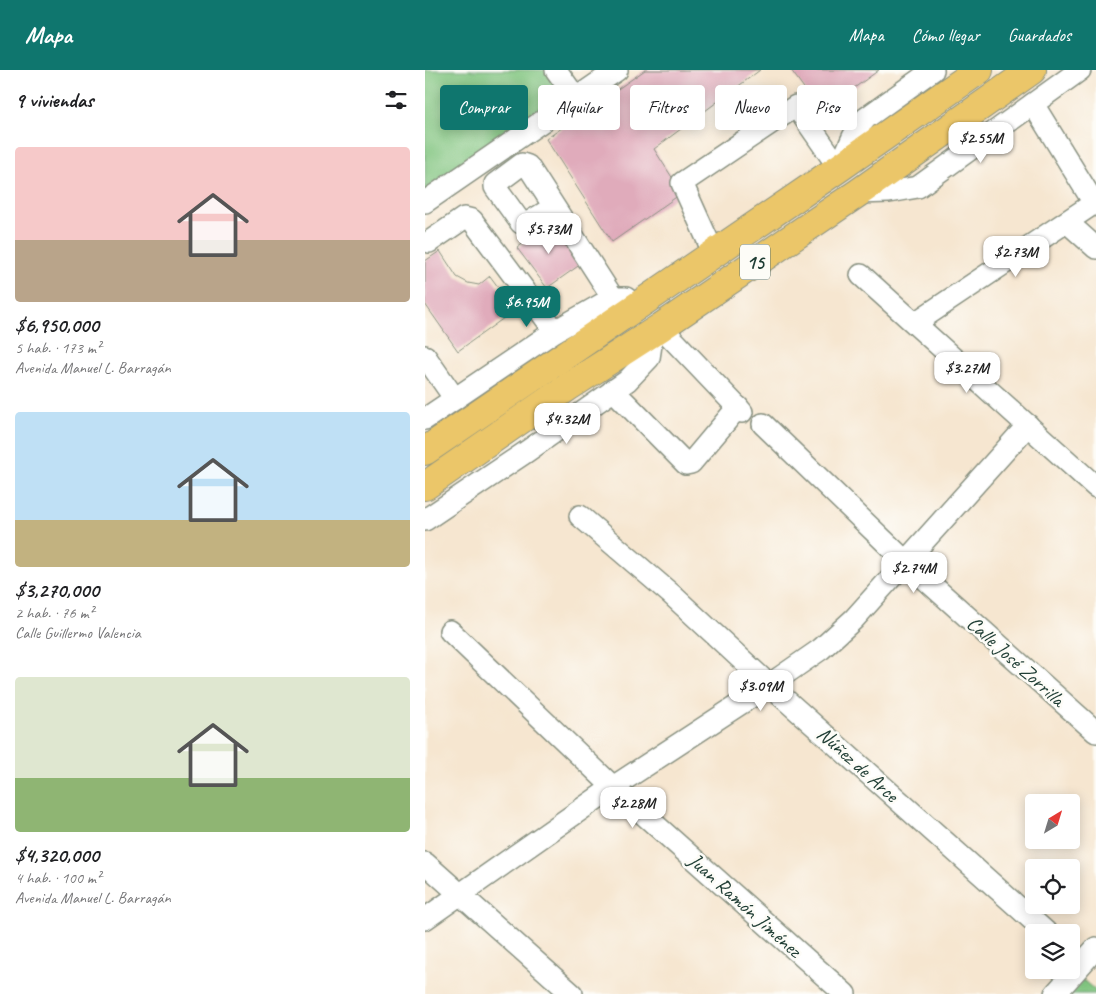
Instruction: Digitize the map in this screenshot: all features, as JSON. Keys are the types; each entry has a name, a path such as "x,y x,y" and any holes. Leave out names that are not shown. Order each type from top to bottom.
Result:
{"highway":[{"name":"15","path":"425,451 553,362 649,299 979,70"},
{"name":"15","path":"425,486 568,387 858,193 1032,70"}],"street":[{"path":"556,70 567,85"},
{"path":"595,85 617,70"},
{"path":"714,254 683,183 796,106 839,168 859,126 866,118 933,70"},
{"path":"858,193 889,192 918,186 1080,70"},
{"path":"915,323 1095,203 1033,104"},
{"path":"425,202 538,124"},
{"path":"554,207 613,298"},
{"path":"429,242 464,218 472,220 555,331"},
{"path":"1067,222 1096,248"},
{"path":"861,275 1096,488"},
{"path":"425,418 555,331 613,298 649,299"},
{"path":"425,520 525,452 639,370 649,358 657,329 740,409 691,463 686,464 613,390"},
{"path":"425,356 455,399"},
{"name":"Calle José Zorrilla","path":"763,424 906,562 1096,732"},
{"path":"425,919 613,787 821,649 854,619 1028,425"},
{"name":"Núñez de Arce","path":"580,516 671,594 769,685 1037,924"},
{"name":"Juan Ramón Jiménez","path":"450,631 613,787 845,994"},
{"path":"425,863 572,994"},
{"path":"1080,957 1096,948"},
{"path":"1055,994 1064,979"}],"green space":[{"path":"425,70 556,70 567,85 538,85 538,124 425,202"},
{"path":"1082,979 1096,991 1096,994 1069,994"}],"building":[{"path":"645,70 760,70 740,85 715,85 715,104 705,111 705,85 630,85 630,130 679,130 654,149 682,193 612,242 546,139 559,130 620,130 620,87"},
{"path":"791,70 879,70 857,86 802,85"},
{"path":"551,222 581,264 547,288 517,248"},
{"path":"440,251 457,277 468,283 479,285 490,276 515,310 458,351 425,304 425,261"}]}
